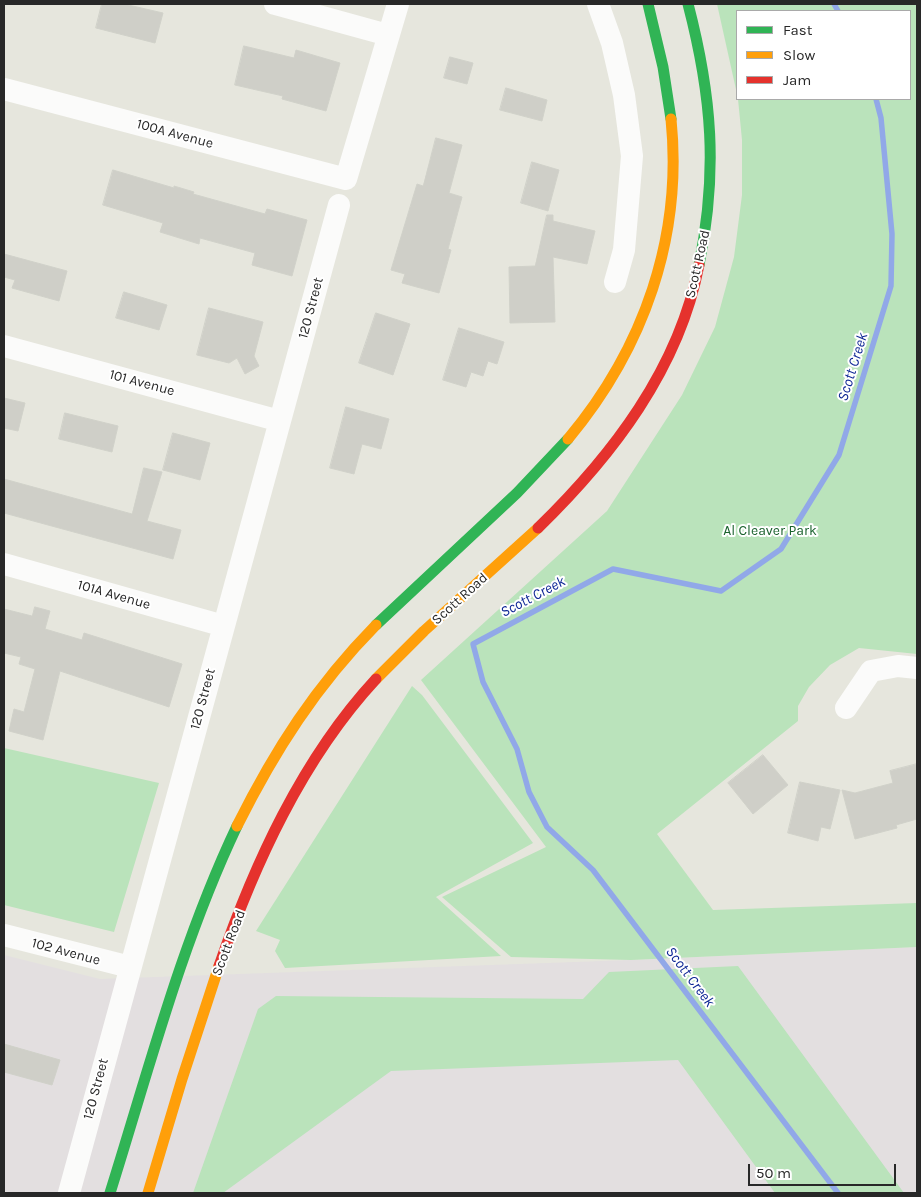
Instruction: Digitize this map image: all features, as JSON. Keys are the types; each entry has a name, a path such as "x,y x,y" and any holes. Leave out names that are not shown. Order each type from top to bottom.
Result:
{"main road":[{"path":"110,1193 192,931 238,825 293,725 360,638 551,459 582,423 605,389 634,339 651,296 664,252 673,182 673,135 666,78 648,4"},
{"name":"Scott Road","path":"148,1193 233,930 273,836 324,746 356,704 429,627 580,488 621,437 661,374 677,338 695,286 708,209 710,135 708,99 688,4"}],"street":[{"path":"275,4 388,35 398,4"},
{"path":"598,4 612,43 624,95 631,150 626,238 615,282"},
{"name":"100A Avenue","path":"4,89 346,179 388,35"},
{"name":"120 Street","path":"69,1193 340,204"},
{"name":"101 Avenue","path":"4,346 280,421"},
{"name":"101A Avenue","path":"4,564 224,626"},
{"path":"846,708 871,671 898,666 917,668"},
{"name":"102 Avenue","path":"4,935 130,967"}],"shaded area":[{"path":"917,947 917,1193 4,1193 4,955 100,979 631,960"}],"green space":[{"name":"Al Cleaver Park","path":"717,4 917,4 917,654 859,648 830,665 809,687 798,706 798,721 657,834 713,910 917,903 917,947 631,960 511,957 442,897 546,847 421,680 607,511 682,395 715,327 734,257 742,195 742,140 738,100 911,100 911,10 736,10 736,90"},
{"path":"412,686 422,695 533,843 436,897 501,956 285,968 275,951 280,940 256,931"},
{"path":"4,748 159,783 114,932 4,905"},
{"path":"738,966 904,1193 775,1193 678,1060 391,1071 223,1193 193,1193 258,1009 276,996 583,999 609,972"}],"building":[{"path":"102,4 124,4 163,13 155,43 96,28"},
{"path":"244,46 294,58 296,50 340,63 326,111 282,99 283,96 235,85"},
{"path":"450,57 473,63 467,84 444,78"},
{"path":"506,88 547,100 542,121 500,110"},
{"path":"436,138 462,145 449,193 462,197 448,249 451,250 439,293 402,283 405,274 391,270 417,184 423,186"},
{"path":"532,162 559,170 548,211 521,203"},
{"path":"113,170 174,188 174,186 194,192 193,194 265,214 267,209 307,220 292,276 252,265 255,253 200,238 199,244 160,232 163,223 103,205"},
{"path":"547,215 553,215 553,221 595,231 587,264 553,257 555,322 510,323 509,267 535,266"},
{"path":"4,254 67,271 59,301 12,288 15,280 4,277"},
{"path":"124,292 167,305 159,330 116,318"},
{"path":"209,308 263,322 254,356 259,366 245,374 237,358 229,363 197,355"},
{"path":"376,313 410,324 393,375 359,363"},
{"path":"459,328 504,342 497,364 488,361 483,376 471,372 466,387 443,380"},
{"path":"4,398 25,403 18,431 4,428"},
{"path":"346,407 389,419 381,449 362,444 354,474 330,468"},
{"path":"65,413 118,426 112,452 59,439"},
{"path":"173,433 210,443 200,480 163,470"},
{"path":"144,468 162,472 147,521 181,530 173,559 4,513 4,479 132,514"},
{"path":"35,607 50,611 45,629 82,640 84,633 182,664 169,707 60,671 43,740 9,731 14,709 24,712 35,669 19,664 21,657 4,653 4,609 32,616"},
{"path":"763,755 788,785 753,814 728,783"},
{"path":"917,764 917,819 896,825 897,828 855,839 842,790 855,793 893,783 890,771"},
{"path":"800,782 840,790 830,829 821,827 818,841 788,833"},
{"path":"4,1044 60,1060 52,1085 4,1072"}],"waterway":[{"name":"Scott Creek","path":"834,4 837,10"},
{"name":"Scott Creek","path":"838,1193 593,870 547,827 529,792 517,749 483,682 473,644 613,569 721,591 781,549 839,455 891,286 892,234 881,118 876,100"}],"traffic: fast":[{"path":"648,4 663,67 671,119"},
{"path":"688,4 703,70 710,134 709,198 699,265"},
{"path":"376,625 517,493 568,439"},
{"path":"110,1193 182,961 217,871 237,826"}],"traffic: slow":[{"path":"568,439 595,404 618,367 637,329 652,289 664,248 671,206 673,163 671,119"},
{"path":"376,679 424,631 538,528"},
{"path":"237,826 266,771 298,720 334,671 376,625"},
{"path":"148,1193 182,1079 219,966"}],"traffic: jam":[{"path":"538,528 592,471 639,408 659,375 676,340 689,303 699,265"},
{"path":"219,966 248,890 283,815 303,778 349,710 376,679"}]}
